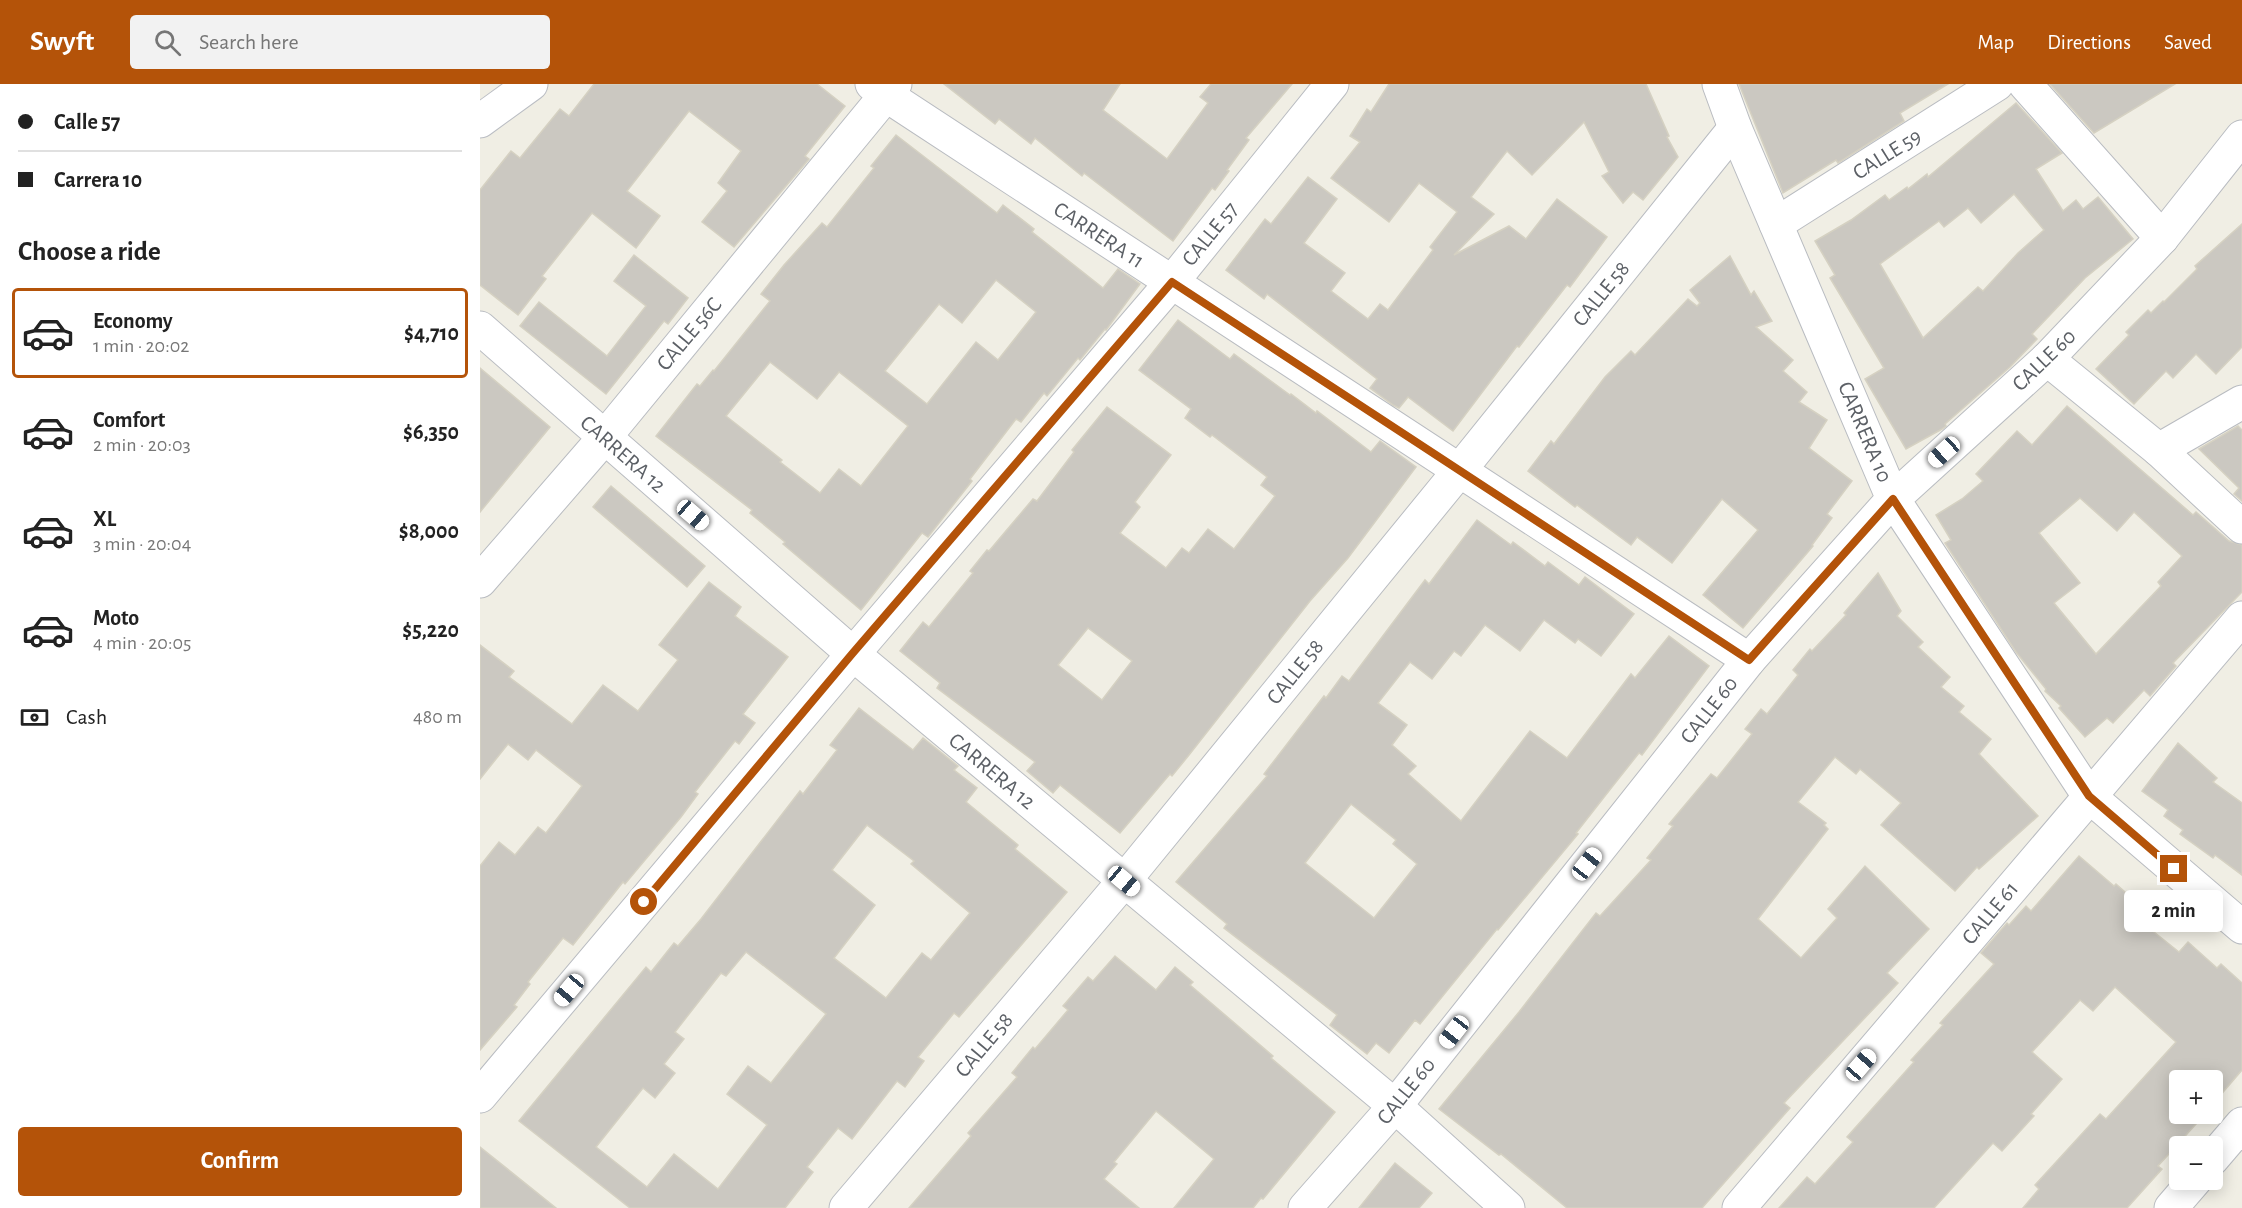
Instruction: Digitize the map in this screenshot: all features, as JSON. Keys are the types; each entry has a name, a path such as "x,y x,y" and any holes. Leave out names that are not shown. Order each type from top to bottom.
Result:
{"street":[{"path":"480,121 531,84"},
{"name":"CALLE 57","path":"480,1096 852,654 1172,282 1332,84"},
{"name":"CARRERA 10","path":"1719,84 1735,128 1893,499 2089,796 2242,927"},
{"name":"CALLE 59","path":"1776,224 1997,84"},
{"path":"2025,84 2162,238"},
{"name":"CARRERA 11","path":"884,88 1172,282 1749,660"},
{"name":"CALLE 56C","path":"480,581 604,438 884,88"},
{"name":"CALLE 58","path":"846,1208 1124,881 1735,128"},
{"name":"CALLE 60","path":"1305,1208 1395,1106 1749,660 1893,499 2048,359 2162,238 2242,137"},
{"name":"CARRERA 12","path":"480,328 852,654 1395,1106 1508,1208"},
{"path":"2048,359 2159,450 2242,527"},
{"path":"2159,450 2242,402"},
{"name":"CALLE 61","path":"1739,1208 2242,618"},
{"path":"2223,1146 2242,1124"},
{"path":"2171,1208 2187,1190"}],"building":[{"path":"594,84 817,84 845,106 805,156 809,159 734,247 702,222 727,191 718,183 741,151 689,111 627,191 660,216 636,248 592,213 542,276 546,279 518,315 480,285 480,190 511,151 520,158 560,109 569,116"},
{"path":"944,84 1120,84 1103,110 1167,159 1208,103 1200,97 1211,84 1292,84 1246,138 1249,140 1227,170 1229,171 1215,190 1212,188 1173,241 1084,173 1082,176 1035,138 1031,144 999,119 995,124"},
{"path":"1389,84 1646,84 1669,136 1667,137 1678,157 1643,200 1633,192 1623,203 1602,176 1609,172 1584,122 1532,175 1507,151 1471,197 1494,214 1454,255 1509,226 1526,239 1557,199 1607,237 1570,287 1567,285 1519,347 1517,346 1453,431 1408,397 1399,408 1393,405 1370,388 1377,379 1267,294 1264,299 1226,270 1265,219 1271,224 1308,177 1337,199 1304,243 1345,273 1331,291 1368,319 1380,304 1388,310 1433,250 1430,247 1457,212 1419,183 1389,222 1331,178 1360,142 1350,136 1367,109 1371,112"},
{"path":"1739,84 1948,84 1900,113 1904,121 1838,163 1836,160 1783,193"},
{"path":"2050,84 2175,84 2094,133"},
{"path":"2016,103 2062,153 2036,169 2063,211 2076,200 2083,209 2098,197 2133,239 2085,278 2032,334 2037,339 2010,367 1945,424 1946,426 1906,449 1865,379 1884,368 1830,278 1835,275 1815,241 1851,220 1885,195 1889,200 1927,174 1928,177","holes":["2014,194 2044,230 2018,253 1983,291 1978,287 1923,338 1880,264 1939,221 1944,227 1968,208 1981,223"]},
{"path":"896,135 997,213 1003,205 1034,229 1032,232 1103,288 1118,269 1140,284 1106,330 1080,360 1078,358 1047,396 1044,393 1021,422 1016,419 928,537 922,533 861,610 783,544 785,542 750,513 752,510 656,436 697,384 700,386 714,371 770,301 761,294 784,265 822,223 827,227 874,168 871,166","holes":["996,280 1036,312 998,360 976,342 927,404 885,371 939,304 962,323","770,362 817,399 839,372 908,426 861,486 839,469 820,493 726,416"]},
{"path":"2242,224 2242,347 2216,374 2196,354 2173,378 2166,371 2134,404 2096,369 2129,335 2126,332 2148,310 2151,313 2164,302 2197,269 2195,266"},
{"path":"634,255 688,298 668,324 664,321 606,394 520,326 539,302 607,356 646,306 614,281"},
{"path":"1730,256 1751,295 1754,291 1772,321 1756,327 1793,360 1783,371 1807,392 1799,402 1827,420 1809,448 1852,481 1827,514 1832,518 1813,546 1743,628 1703,595 1758,530 1722,499 1672,563 1637,537 1631,545 1577,505 1575,507 1528,471 1551,441 1554,444 1605,377 1631,351 1635,355 1688,299 1697,306 1700,303 1690,290"},
{"path":"1178,320 1230,359 1234,354 1316,413 1317,411 1371,452 1380,441 1416,467 1348,558 1310,601 1189,755 1120,833 1060,785 1053,793 1027,771 1035,762 937,688 940,683 900,651 923,622 929,627 973,573 970,571 987,550 989,551 1033,499 1037,501 1074,452 1072,450 1107,407 1171,455 1135,502 1140,507 1120,533 1166,568 1182,548 1189,553 1208,529 1234,549 1275,496 1261,485 1267,477 1212,435 1210,437 1185,418 1191,409 1139,370","holes":["1088,628 1132,661 1102,700 1058,665"]},
{"path":"480,368 550,427 480,512"},
{"path":"2067,406 2193,515 2196,512 2229,541 2242,545 2242,592 2173,663 2176,666 2150,696 2144,690 2113,723 2107,718 2085,737 2059,708 2061,706 2045,691 2046,689 2016,652 1945,543 1951,540 1936,515 1962,499 1983,481 1976,474 2017,431 2032,445","holes":["2080,498 2117,531 2134,512 2182,556 2158,582 2161,586 2096,654 2054,603 2080,583 2039,533"]},
{"path":"2238,426 2242,430 2242,501 2234,494 2239,488 2199,449"},
{"path":"611,486 705,566 687,587 593,507"},
{"path":"1477,520 1511,545 1513,542 1545,566 1548,562 1579,585 1585,577 1634,614 1601,656 1578,639 1575,643 1544,620 1520,651 1485,625 1461,656 1454,651 1432,679 1410,662 1378,703 1407,725 1392,745 1416,766 1408,774 1461,821 1530,731 1567,758 1631,674 1635,678 1669,636 1709,666 1642,755 1639,753 1576,833 1578,834 1420,1024 1415,1020 1389,1053 1376,1043 1367,1054 1330,1025 1337,1015 1224,928 1227,924 1176,882 1267,776 1264,774 1324,696 1326,698 1342,676 1349,681 1425,580 1429,584","holes":["1351,804 1396,840 1393,844 1417,864 1374,918 1305,863"]},
{"path":"1878,573 1901,611 1897,616 1923,642 1918,647 1950,677 1941,687 1964,706 1959,712 1991,739 1979,754 2038,816 1979,869 1977,867 1955,891 1881,825 1901,803 1860,769 1856,774 1835,757 1798,802 1826,823 1824,825 1828,829 1758,919 1801,958 1837,918 1828,909 1865,866 1929,929 1887,973 1898,983 1784,1103 1790,1108 1702,1208 1567,1208 1501,1154 1499,1155 1439,1109 1596,913 1600,916 1651,860 1647,858 1673,826 1669,824 1711,774 1717,778 1752,734 1745,729 1761,709 1767,714 1798,675 1793,670 1810,649 1812,651 1846,615 1844,613"},
{"path":"709,582 741,607 735,616 788,657 743,714 755,723 739,744 735,741 695,792 698,794 681,817 625,884 623,882 573,945 563,938 528,982 530,984 514,1005 517,1007 480,1050 480,866 499,842 515,855 538,827 546,833 582,786 536,750 528,760 508,744 480,779 480,645 514,671 509,677 572,724 603,685 638,711 678,660 659,645"},
{"path":"859,708 913,750 923,738 958,766 954,770 977,788 966,802 1018,845 1015,849 1067,892 959,1017 954,1013 918,1057 924,1061 905,1087 897,1081 852,1139 838,1128 807,1167 813,1172 785,1208 630,1208 519,1121 646,967 651,972 674,943 678,946 701,919 800,791 803,794 837,750 830,745","holes":["867,825 914,861 911,864 970,913 931,960 922,953 886,998 834,958 875,905 832,870","746,952 826,1014 771,1083 748,1066 727,1094 767,1125 718,1189 674,1154 647,1187 596,1147 643,1088 655,1098 675,1073 664,1064 684,1039 675,1032 721,973 726,976"]},
{"path":"2178,743 2217,778 2213,782 2242,803 2242,875 2215,855 2213,858 2180,834 2183,830 2164,816 2168,810 2142,791"},
{"path":"2079,856 2142,907 2134,916 2179,952 2188,942 2217,968 2221,964 2242,983 2242,1070 2223,1092 2223,1070 2169,1070 2169,1124 2196,1124 2185,1136 2169,1136 2169,1154 2158,1166 2162,1169 2127,1208 2023,1208 2039,1189 2035,1185 2100,1114 2106,1119 2176,1042 2115,987 2093,1011 2080,1000 2032,1052 2062,1079 2031,1114 2034,1116 2002,1151 1993,1143 1934,1208 1779,1208 1807,1177 1815,1184 1853,1142 1847,1137 1914,1062 1911,1060 1943,1025 1940,1023 1994,964 1981,953 2007,923 2009,925 2026,906 2031,911"},
{"path":"1115,956 1156,990 1175,967 1193,982 1190,985 1335,1112 1253,1208 1174,1208 1214,1159 1156,1111 1114,1162 1117,1164 1104,1179 1139,1208 909,1208 971,1136 968,1133 1017,1077 1012,1073 1068,1010 1063,1006 1088,977 1093,981"},
{"path":"480,1147 556,1208 480,1208"},
{"path":"1395,1163 1432,1193 1419,1208 1359,1208"}],"route":[{"path":"644,902 852,654 1172,282 1749,660 1893,499 2089,796 2174,869"}]}
